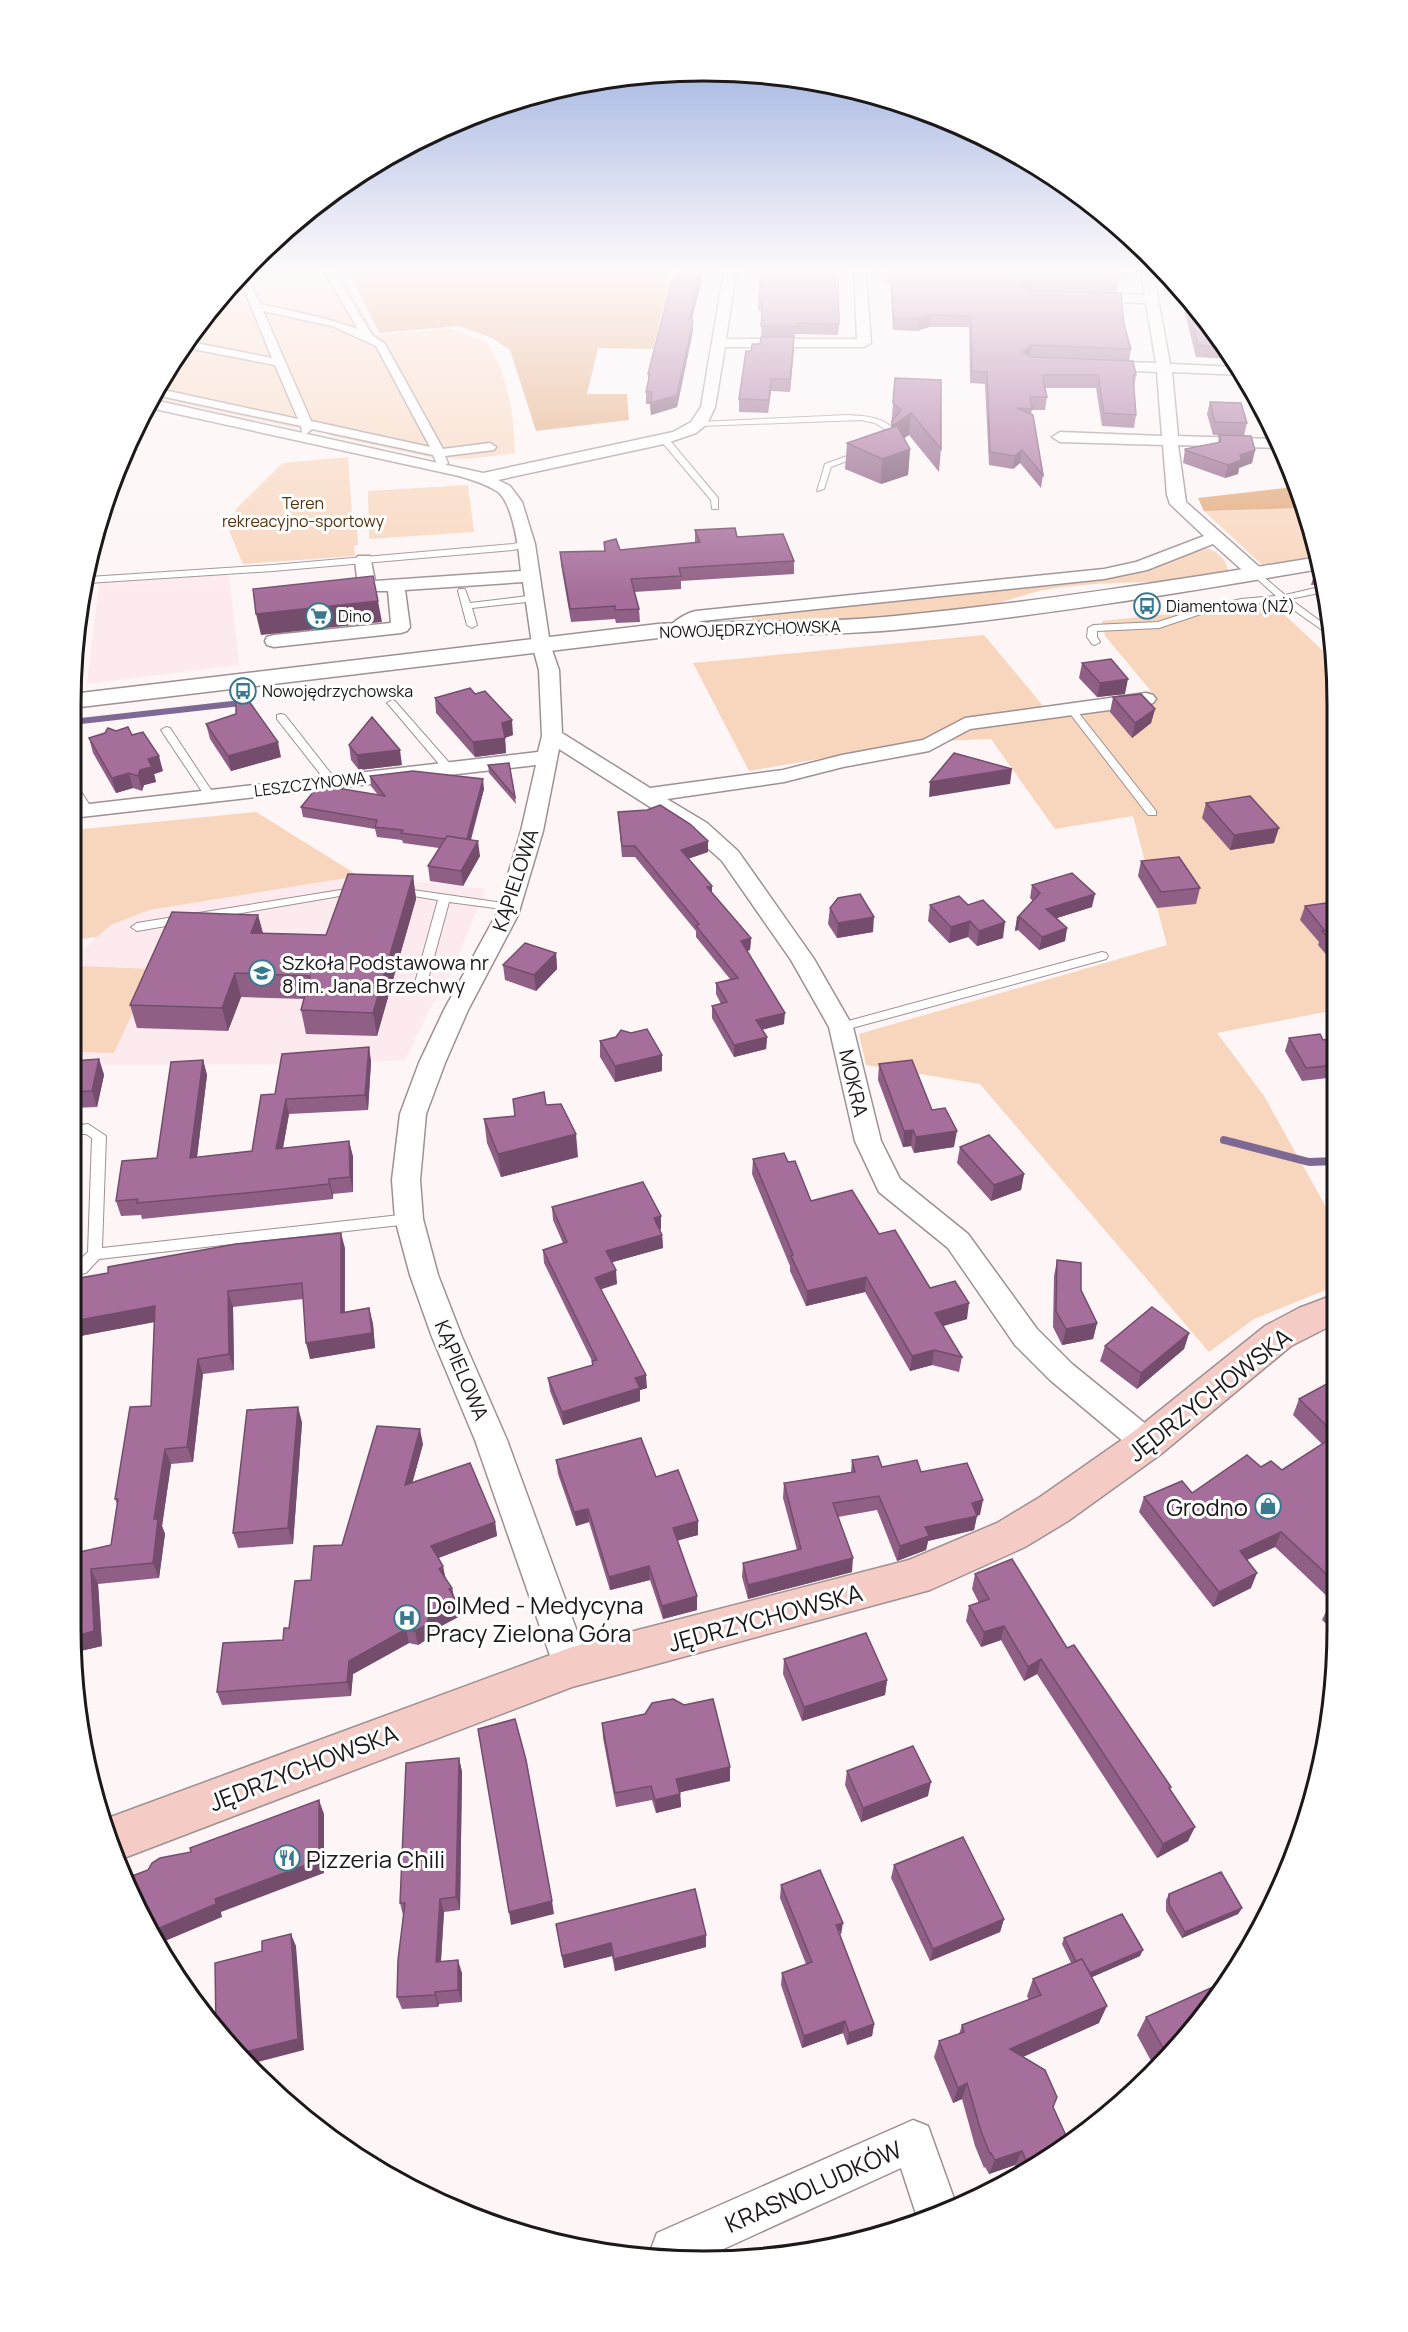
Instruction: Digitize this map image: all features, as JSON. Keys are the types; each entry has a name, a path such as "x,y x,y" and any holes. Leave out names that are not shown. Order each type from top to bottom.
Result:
{"main road":[{"name":"JĘDRZYCHOWSKA","path":"117,1837 572,1667 915,1577 1011,1534 1096,1481 1147,1443 1278,1336 1327,1312"}],"street":[{"path":"285,380 304,429"},
{"path":"398,380 441,460 490,447"},
{"path":"483,478 681,434 700,424 708,407 712,380"},
{"path":"1165,380 1175,495 1178,504 1258,575"},
{"path":"163,393 304,429"},
{"name":"KĄPIELOWA","path":"157,405 304,429 441,460 504,489 514,502 526,544 536,598 541,644 552,686 550,747 532,831 510,907 494,942 456,1010 432,1063 413,1114 406,1180 409,1219 424,1275 447,1337 491,1440 572,1667"},
{"path":"1060,437 1270,444"},
{"path":"676,630 696,616 1104,574 1141,566 1215,537"},
{"path":"364,560 367,586 532,576"},
{"name":"NOWOJĘDRZYCHOWSKA","path":"81,700 541,644 676,630 894,623 1103,598 1311,565"},
{"path":"274,641 401,627 396,586"},
{"path":"647,795 784,776 842,761 929,745 965,724 1146,699"},
{"name":"LESZCZYNOWA","path":"81,811 448,768 550,747"},
{"name":"MOKRA","path":"550,747 647,795 704,832 736,865 802,959 841,1027 868,1141 889,1185 958,1241 1026,1336 1061,1371 1147,1443"},
{"name":"KRASNOLUDKÓW","path":"673,2249 913,2141 935,2207"}],"lane":[{"path":"700,424 869,418 886,424 893,432 890,440 880,447"},
{"path":"664,439 715,500 715,507"},
{"path":"820,489 828,466 870,451"},
{"path":"94,580 364,560 526,544"},
{"path":"1258,575 1283,598 1322,627"},
{"path":"462,591 472,625"},
{"path":"1095,642 1092,637 1093,628 1159,625 1198,612 1230,605 1316,591"},
{"path":"467,606 536,598"},
{"path":"392,703 448,768"},
{"path":"1071,709 1152,813"},
{"path":"280,717 332,782"},
{"path":"166,730 210,796"},
{"path":"138,927 330,894 381,890 510,907"},
{"path":"419,990 444,898"},
{"path":"841,1027 1102,956"},
{"path":"81,1129 88,1128 99,1136 95,1254"},
{"path":"81,1269 95,1254 409,1219"}],"shaded area":[{"path":"520,380 590,380 587,394 627,394 629,420 536,431"},
{"path":"1288,488 1295,508 1204,511 1198,498"},
{"path":"229,574 239,665 87,684 99,584"},
{"name":"Szkoła Podstawowa nr 8 im. Jana Brzechwy","path":"359,876 486,889 445,987 431,1006 405,1060 286,1064 81,1065 81,952 111,925 149,910"}],"green space":[{"path":"172,380 504,380 509,396 515,453 469,459 434,458 331,436 316,426 296,428 160,399"},
{"name":"Teren rekreacyjno-sportowy","path":"348,457 352,515 356,515 358,545 354,546 355,556 243,564 229,531 236,509 283,463"},
{"path":"468,485 474,532 369,539 368,491"},
{"path":"1295,508 1310,559 1275,566 1261,564 1204,511"},
{"path":"1204,548 1220,555 1228,570 1213,575 1177,580 1055,588 982,607 924,615 838,621 751,622 752,617 759,615 1151,570"},
{"path":"1272,603 1325,653 1327,1015 1325,1012 1217,1033 1264,1096 1327,1209 1327,1289 1254,1319 1209,1352 980,1084 866,1065 859,1034 1167,945 1133,816 1055,829 991,739 917,742 749,771 693,663 984,635 1044,707 1151,691 1105,636 1102,621"},
{"path":"256,812 359,876 149,910 111,925 97,937 81,939 81,829"},
{"path":"81,966 153,969 114,1053 81,1052"}],"building":[{"path":"649,380 680,380 677,395 650,403 652,392 646,392"},
{"path":"742,380 771,380 769,400 739,399"},
{"path":"895,380 941,380 941,449 911,413 892,426 892,421 901,410 893,403"},
{"path":"987,380 1043,380 1047,397 1030,397 1032,409 1017,408 1033,415 1043,475 1022,450 1015,456 990,452"},
{"path":"1099,380 1133,380 1136,415 1104,413"},
{"path":"1210,402 1241,403 1247,423 1215,422"},
{"path":"897,426 910,449 882,459 847,443"},
{"path":"1219,435 1251,436 1255,450 1240,455 1241,460 1228,465 1185,450 1221,442"},
{"path":"735,528 737,537 783,534 794,561 679,568 681,576 631,579 639,609 615,610 615,606 570,609 560,552 605,551 604,542 616,539 620,550 700,542 695,530"},
{"path":"373,576 378,601 256,614 253,589"},
{"path":"1111,659 1128,679 1100,683 1082,663"},
{"path":"236,683 278,742 228,756 206,724 236,714"},
{"path":"470,688 475,694 485,691 512,720 502,723 505,738 473,742 435,698"},
{"path":"1141,694 1155,709 1135,723 1113,697"},
{"path":"372,717 400,750 357,755 349,745"},
{"path":"128,727 132,735 143,732 159,756 148,759 152,767 140,770 138,776 129,773 112,778 89,738 105,733 108,728 116,731"},
{"path":"954,753 1012,769 930,782"},
{"path":"509,763 515,797 488,765"},
{"path":"413,771 483,779 467,839 447,836 445,839 401,833 403,830 375,827 377,820 301,807 319,785 385,796 370,776"},
{"path":"1250,796 1279,828 1234,835 1206,803"},
{"path":"660,805 690,824 708,841 681,850 712,886 707,887 751,938 741,941 785,1013 756,1020 767,1037 734,1045 712,1006 727,1002 716,983 738,978 696,926 699,924 635,846 622,846 618,812 647,810"},
{"path":"447,836 478,841 461,871 428,866"},
{"path":"1179,857 1200,888 1161,892 1141,861"},
{"path":"1072,873 1095,894 1046,909 1067,928 1042,937 1020,917 1017,918 1040,893 1032,885"},
{"name":"Szkoła Podstawowa nr 8 im. Jana Brzechwy","path":"348,874 413,876 373,1013 301,1010 310,976 235,973 222,1008 130,1005 172,912 258,915 251,933 326,935"},
{"path":"860,894 874,917 838,923 830,908 838,898"},
{"path":"959,896 968,905 983,900 1005,922 979,931 970,921 951,927 930,905"},
{"path":"1327,903 1327,937 1322,931 1325,931 1305,906"},
{"path":"525,943 556,953 534,975 503,965"},
{"path":"647,1029 662,1055 615,1066 600,1041 616,1037 621,1030 631,1033"},
{"path":"1320,1034 1323,1040 1327,1039 1327,1066 1306,1068 1289,1038"},
{"path":"369,1047 365,1095 286,1099 276,1149 349,1141 350,1177 329,1179 329,1184 246,1193 137,1203 138,1199 116,1201 122,1161 157,1158 171,1062 203,1060 190,1158 252,1151 261,1095 275,1094 282,1054"},
{"path":"99,1059 92,1091 81,1092 81,1060"},
{"path":"912,1060 932,1110 945,1108 957,1131 916,1137 913,1130 904,1131 879,1064"},
{"path":"544,1092 546,1105 561,1104 576,1134 498,1154 484,1119 515,1116 513,1099"},
{"path":"989,1135 1024,1174 994,1185 960,1147"},
{"path":"784,1153 788,1162 795,1161 811,1201 852,1190 879,1234 895,1230 930,1288 955,1281 969,1303 935,1313 962,1357 934,1350 912,1356 866,1277 807,1291 753,1159"},
{"path":"643,1182 661,1216 654,1218 662,1235 606,1251 616,1270 595,1278 646,1375 635,1378 640,1388 562,1412 548,1378 593,1365 592,1361 597,1360 543,1250 567,1242 552,1207"},
{"path":"341,1233 341,1313 369,1308 372,1333 306,1343 302,1283 228,1291 229,1354 198,1359 187,1447 165,1449 154,1519 158,1519 153,1563 91,1569 94,1631 81,1635 81,1552 111,1545 118,1499 115,1499 130,1407 151,1406 155,1306 81,1320 81,1278 108,1273 108,1267 236,1244"},
{"path":"1057,1260 1081,1263 1081,1290 1097,1323 1066,1329 1056,1311"},
{"path":"1152,1307 1189,1333 1141,1373 1105,1346"},
{"path":"1327,1384 1327,1426 1299,1399"},
{"path":"298,1407 288,1528 233,1533 247,1410"},
{"path":"377,1426 420,1429 405,1485 470,1463 495,1522 431,1546 443,1566 439,1569 452,1588 449,1589 457,1602 429,1617 426,1625 415,1631 406,1629 349,1661 347,1682 217,1692 223,1643 283,1640 284,1628 289,1628 295,1581 311,1580 314,1546 342,1545"},
{"path":"641,1438 656,1477 678,1470 698,1521 673,1528 697,1596 662,1606 649,1566 609,1577 588,1509 574,1512 556,1460"},
{"path":"1327,1441 1327,1575 1281,1532 1240,1551 1257,1573 1219,1592 1144,1497 1182,1481 1192,1493 1247,1455 1261,1467 1271,1461 1282,1470"},
{"path":"878,1456 882,1467 917,1460 921,1472 967,1463 983,1500 972,1503 977,1516 925,1527 929,1536 900,1546 879,1496 833,1503 853,1558 748,1585 743,1563 801,1549 784,1483 855,1472 852,1460"},
{"path":"1012,1559 1067,1648 1074,1645 1171,1787 1169,1788 1195,1827 1163,1844 1041,1659 1028,1667 1004,1626 984,1632 969,1606 989,1599 975,1574"},
{"path":"866,1633 887,1680 804,1707 784,1659"},
{"path":"673,1699 684,1705 713,1699 730,1767 676,1779 680,1794 655,1800 651,1786 615,1793 602,1723 645,1714 652,1703"},
{"path":"515,1719 526,1760 552,1901 509,1912 478,1729"},
{"path":"913,1746 931,1782 863,1808 847,1771"},
{"path":"459,1758 456,1897 440,1899 436,1962 458,1960 458,1990 435,1992 435,1995 397,1997 398,1960 405,1903 400,1903 406,1763"},
{"path":"319,1800 319,1860 215,1899 216,1904 158,1929 132,1876 148,1870 152,1863 160,1858 191,1852 190,1848"},
{"path":"963,1837 1004,1919 933,1949 894,1865"},
{"path":"820,1870 843,1923 836,1925 874,2024 849,2033 845,2021 804,2036 782,1973 812,1962 781,1885"},
{"path":"1221,1872 1242,1908 1185,1932 1169,1904 1169,1894"},
{"path":"695,1889 706,1935 614,1959 611,1943 562,1956 556,1924"},
{"path":"1122,1914 1143,1950 1090,1973 1082,1959 1076,1961 1064,1938"},
{"path":"291,1934 298,2039 247,2051 216,2014 215,1963 262,1951 262,1941"},
{"path":"1082,1959 1107,2006 1010,2049 1045,2070 1057,2097 1053,2107 1066,2135 1026,2160 1022,2151 995,2160 990,2154 981,2131 967,2083 958,2088 939,2041 964,2032 962,2025 1041,1995 1033,1979"},
{"path":"1212,1987 1163,2049 1146,2017"}],"waterway":[{"path":"81,721 241,703"},
{"path":"1224,1140 1309,1162 1327,1161"}],"place":[{"name":"Diamentowa (NŻ)","path":"1147,606"},
{"name":"Dino","path":"319,616"},
{"name":"Nowojędrzychowska","path":"243,691"},
{"name":"Szkoła Podstawowa nr 8 im. Jana Brzechwy","path":"262,973"},
{"name":"Grodno","path":"1268,1506"},
{"name":"DolMed - Medycyna Pracy Zielona Góra","path":"407,1618"},
{"name":"Pizzeria Chili","path":"287,1858"}]}
